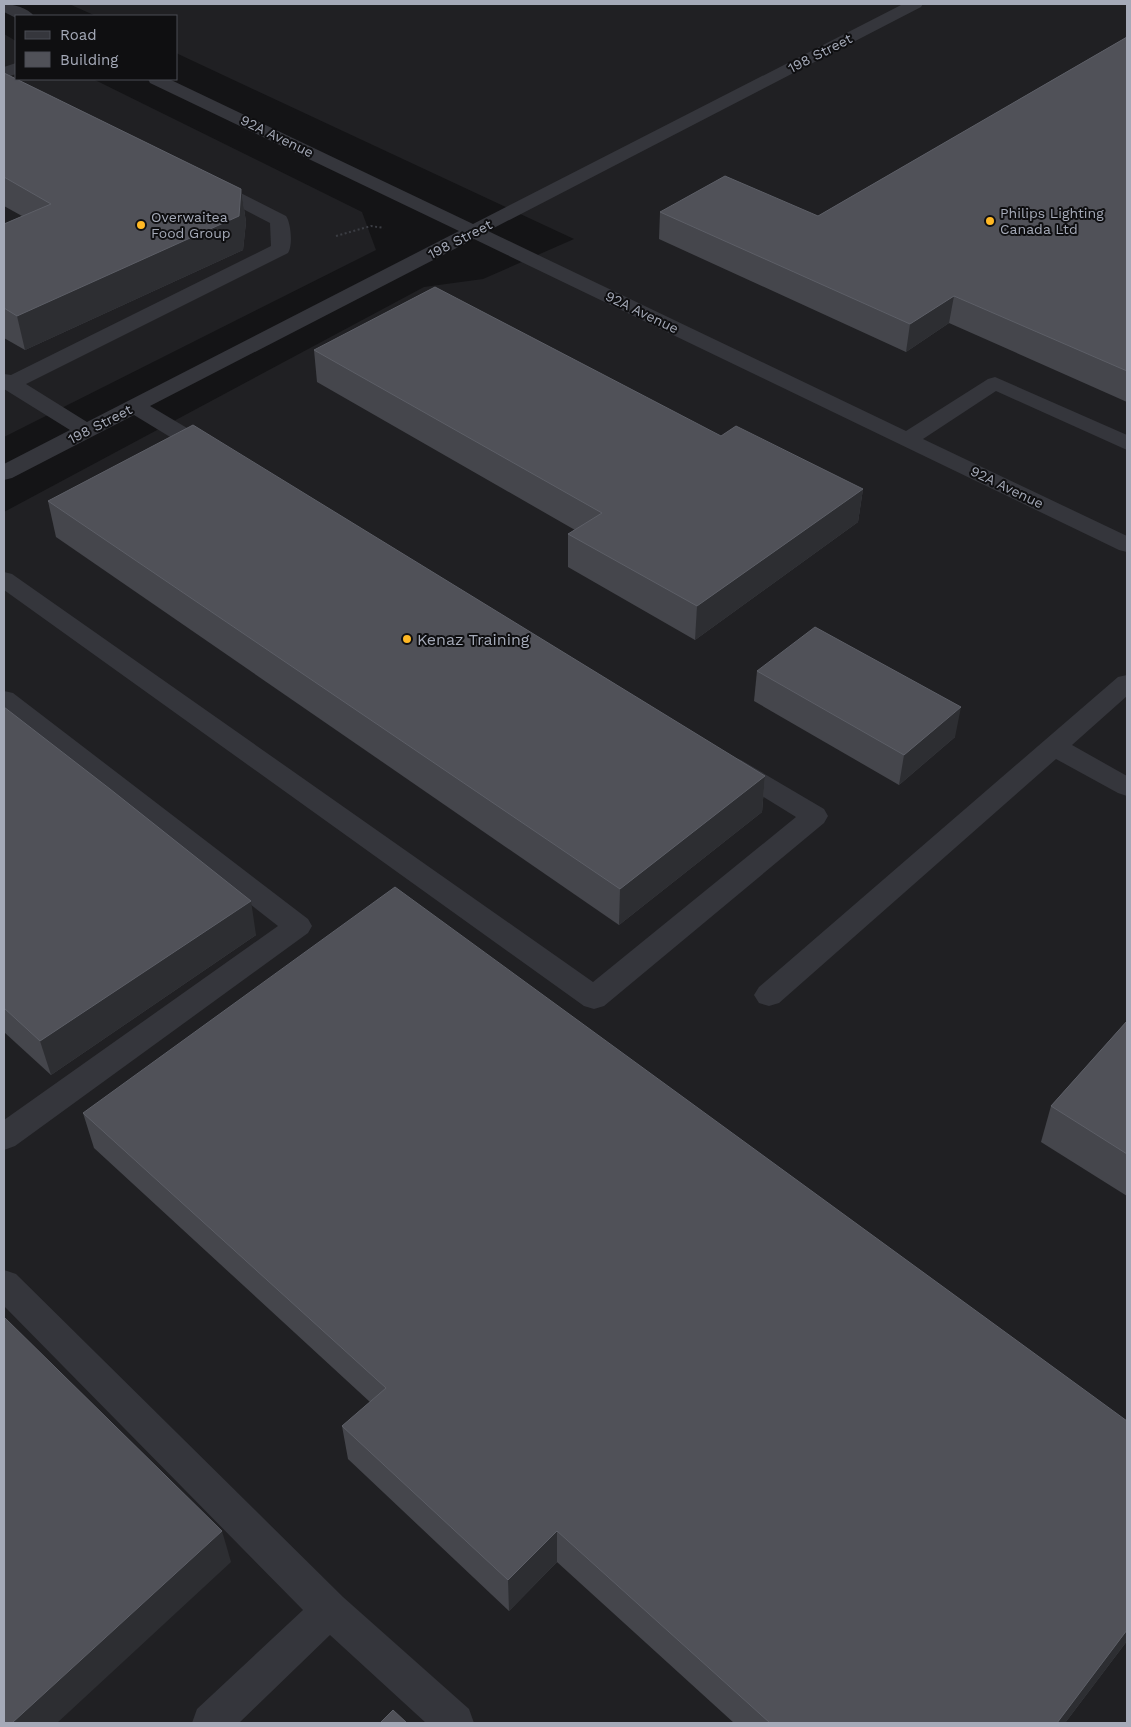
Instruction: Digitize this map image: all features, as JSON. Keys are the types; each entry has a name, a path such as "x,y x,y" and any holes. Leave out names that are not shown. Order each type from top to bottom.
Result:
{"street":[{"name":"198 Street","path":"4,473 915,4"},
{"path":"4,6 24,15"},
{"name":"92A Avenue","path":"158,80 1127,545"},
{"path":"7,382 281,249 279,220 190,174"},
{"path":"7,382 86,431"},
{"path":"908,439 995,382 1127,443"},
{"path":"135,406 229,462"},
{"path":"4,579 594,998 816,816 714,755"},
{"path":"769,996 1127,684"},
{"path":"4,699 298,926 4,1137"},
{"path":"1054,747 1127,787"},
{"path":"4,1284 330,1610 455,1723"},
{"path":"211,1723 330,1610"}],"path":[{"path":"336,236 371,226 388,229"}],"shaded area":[{"path":"69,4 1127,4 1127,1723 4,1723 4,512 424,287 483,279 574,239 178,54 178,15 94,15"},
{"path":"4,34 15,40 15,80 95,80 362,212 376,250 4,437"}],"building":[{"name":"Philips Lighting Canada Ltd","path":"1127,37 1127,371 954,296 910,324 660,212 725,176 818,216"},
{"name":"Overwaitea Food Group","path":"4,73 241,189 239,216 17,316 4,308 4,224 51,204 4,177"},
{"path":"435,287 721,436 736,426 863,489 697,606 568,534 602,513 314,350"},
{"path":"193,425 765,776 620,889 48,501"},
{"path":"815,627 961,707 904,755 757,671"},
{"path":"4,707 251,901 40,1041 4,1008"},
{"path":"395,887 1127,1421 1127,1630 1057,1723 770,1723 557,1531 508,1580 342,1426 386,1388 83,1113"},
{"path":"1127,1021 1127,1154 1051,1106"},
{"path":"4,1317 222,1531 12,1723 4,1723"},
{"path":"393,1710 407,1723 380,1723"}],"place":[{"name":"Philips Lighting Canada Ltd","path":"990,221"},
{"name":"Overwaitea Food Group","path":"141,225"},
{"name":"Kenaz Training","path":"407,639"}]}
